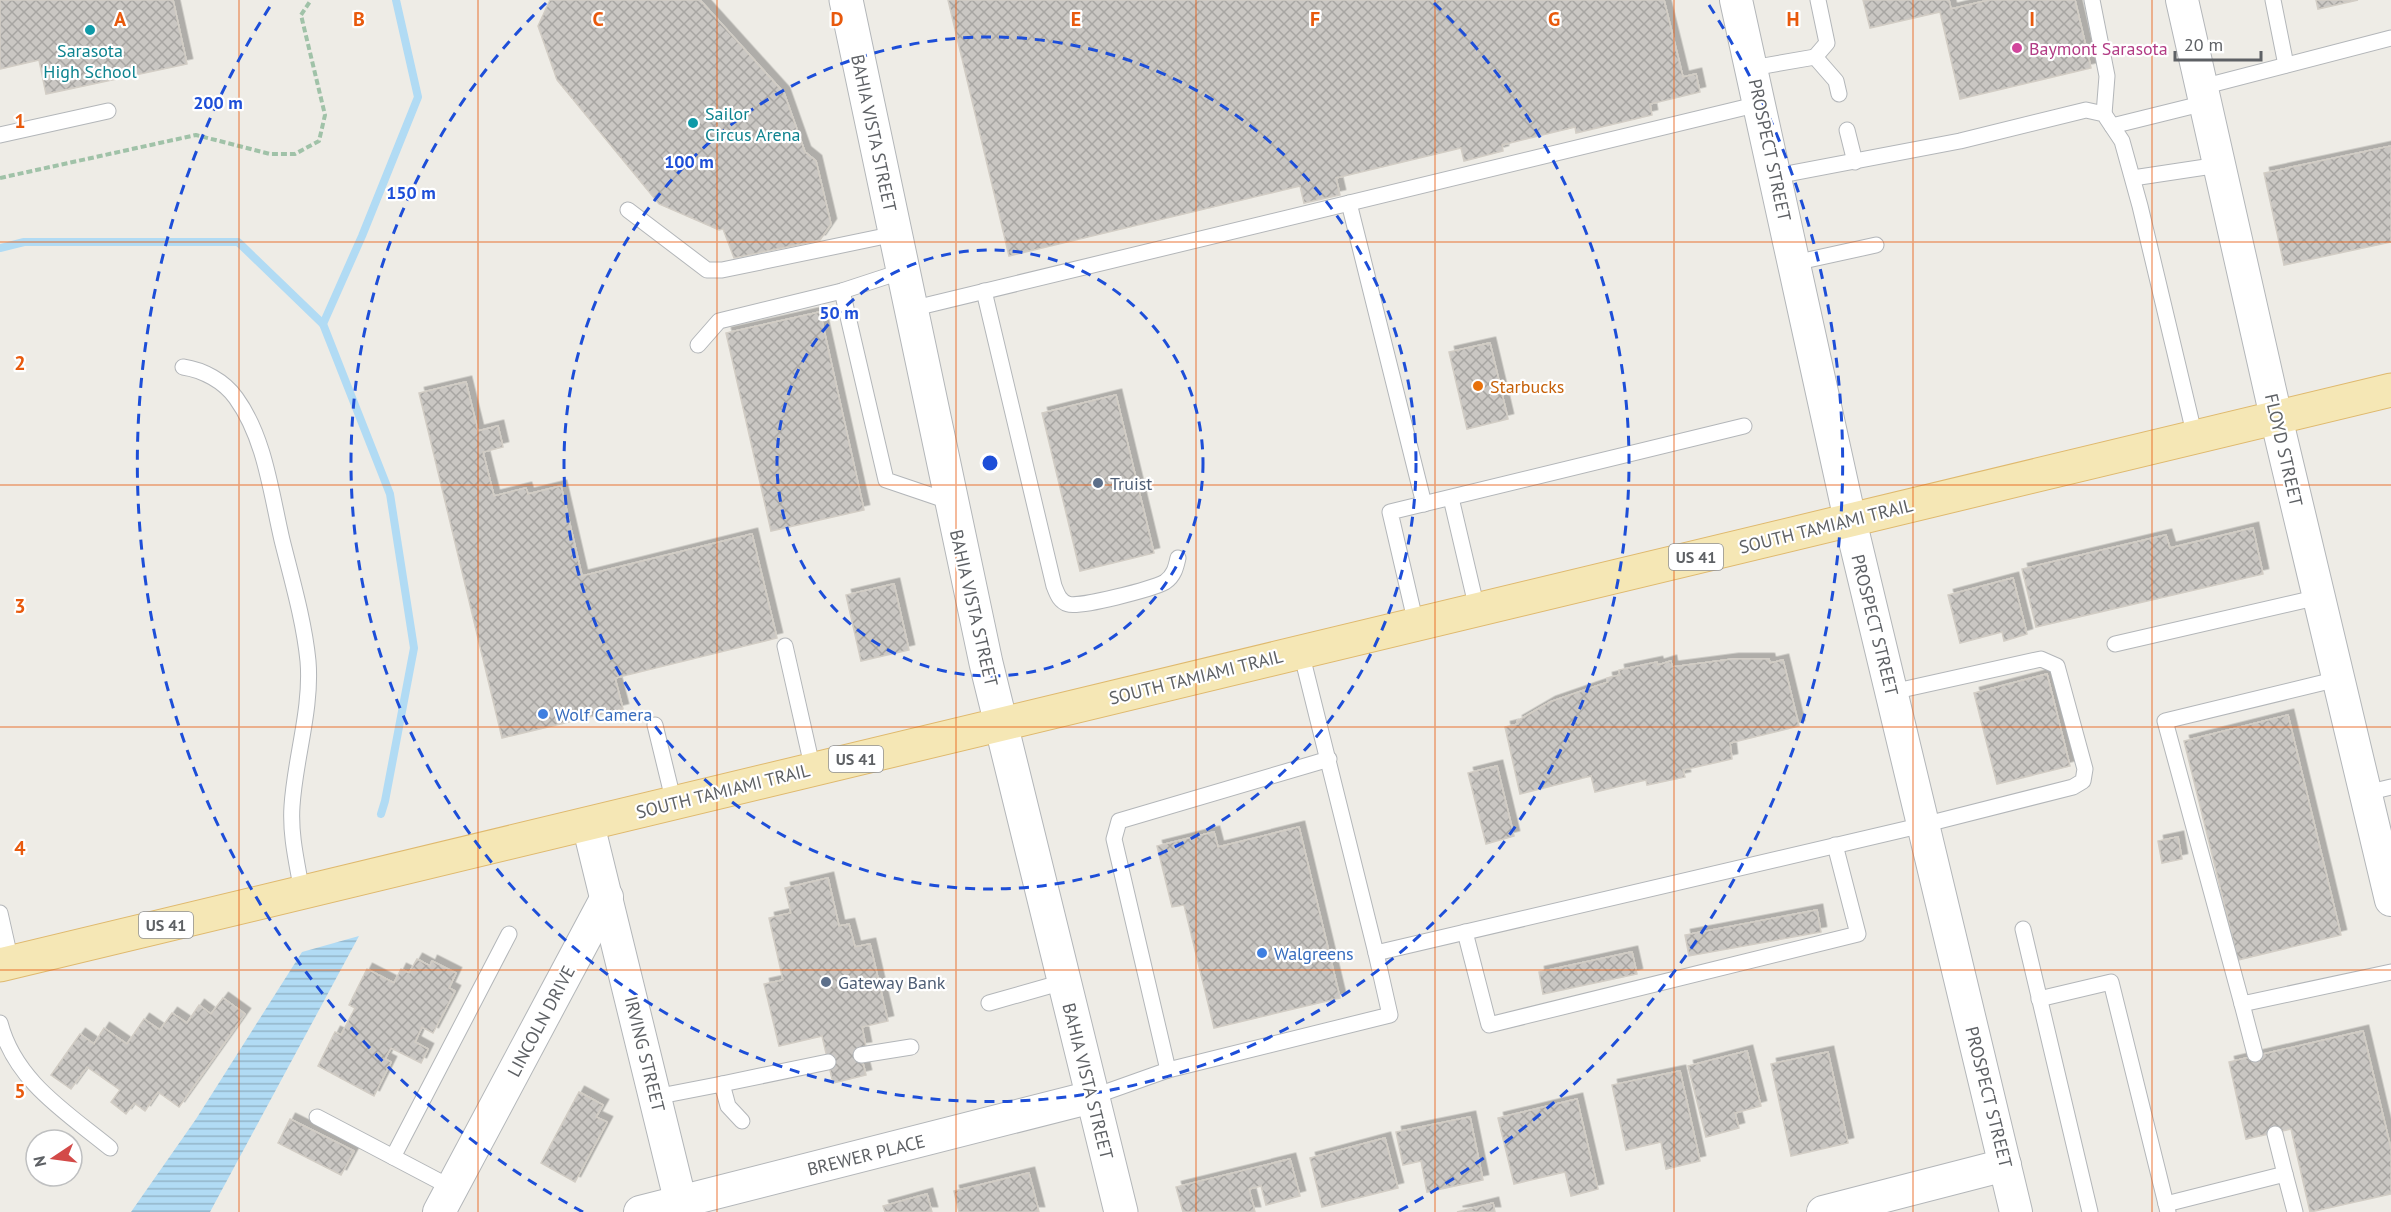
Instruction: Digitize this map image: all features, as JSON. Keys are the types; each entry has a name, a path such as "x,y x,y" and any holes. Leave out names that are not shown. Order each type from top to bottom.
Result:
{"main road":[{"name":"SOUTH TAMIAMI TRAIL","path":"6,964 2391,390"}],"street":[{"name":"BAHIA VISTA STREET","path":"846,0 1000,724 1121,1212"},
{"name":"PROSPECT STREET","path":"1736,0 1850,520 2016,1212"},
{"name":"FLOYD STREET","path":"2182,0 2338,679 2378,790 2391,900"},
{"path":"588,824 607,897"},
{"name":"IRVING STREET","path":"607,897 682,1207"},
{"name":"LINCOLN DRIVE","path":"446,1200 607,897"},
{"name":"BREWER PLACE","path":"640,1212 682,1207 1092,1097"},
{"path":"1823,1212 2005,1165"}],"lane":[{"path":"1752,68 1815,57 1827,43 1818,0"},
{"path":"2092,0 2107,76 2108,120 2121,141 2133,178 2195,436"},
{"path":"2272,0 2286,65"},
{"path":"1776,176 1960,141 2086,110 2108,120 2204,95 2286,65 2391,38"},
{"path":"1815,57 1836,81 1839,94"},
{"path":"911,309 1759,104"},
{"path":"0,135 108,111"},
{"path":"1847,130 1855,162"},
{"path":"2133,178 2219,165"},
{"path":"1349,203 1424,504"},
{"path":"628,210 707,270 722,270 895,234"},
{"path":"1794,263 1876,244"},
{"path":"698,345 719,321 842,291 903,271"},
{"path":"842,291 886,480 951,502"},
{"path":"984,291 1054,586 1061,600 1070,605 1083,603 1138,591 1166,581 1175,572 1178,558"},
{"path":"183,367 197,369 224,385 235,396 249,418 257,437 308,661 308,690 292,805 292,834 317,888"},
{"path":"1416,624 1389,512 1744,426"},
{"path":"1451,498 1478,609"},
{"path":"2115,644 2319,597"},
{"path":"785,646 813,770"},
{"path":"1092,1097 1168,1070 1390,1015 1377,952 1301,652"},
{"path":"1377,952 1923,825 2073,788 2083,781 2085,769 2057,666 2041,659 1892,692"},
{"path":"2255,1054 2165,721 2338,679"},
{"path":"656,725 674,803"},
{"path":"1168,1070 1114,839 1119,821 1329,759"},
{"path":"1465,932 1489,1025 1858,934 1835,845"},
{"path":"0,913 6,964"},
{"path":"2023,929 2090,1212"},
{"path":"393,1157 508,934"},
{"path":"2242,1004 2391,972"},
{"path":"989,1002 1063,982"},
{"path":"2039,999 2111,982 2167,1208 2286,1174"},
{"path":"0,1023 4,1038 32,1084 110,1148"},
{"path":"861,1055 910,1047"},
{"path":"655,1097 828,1062"},
{"path":"722,1084 728,1106 742,1121"},
{"path":"317,1117 393,1157 446,1200"},
{"path":"2275,1134 2295,1212"}],"path":[{"path":"0,178 196,135 270,154 296,154 319,141 325,115 301,15 311,0"}],"water":[{"path":"359,936 210,1212 131,1212 196,1119 302,952"}],"building":[{"name":"Sarasota High School","path":"0,0 173,0 187,64 46,94 39,60 0,69"},
{"name":"Sailor Circus Arena","path":"550,0 700,0 784,93 805,152 816,161 831,224 820,240 734,258 723,229 719,230 659,204 557,80 538,26"},
{"path":"948,0 1664,0 1683,77 1696,74 1700,92 1650,104 1652,115 1576,133 1575,127 1502,145 1503,151 1464,161 1461,148 1336,178 1340,195 1304,203 1300,186 1009,256"},
{"name":"Baymont Sarasota","path":"1863,0 1949,0 1951,9 1989,0 2075,0 2091,68 1960,99 1940,12 1870,28"},
{"path":"2316,0 2358,0 2318,9"},
{"path":"2391,146 2391,242 2284,265 2264,173"},
{"path":"820,312 864,510 771,531 726,333"},
{"name":"Starbucks","path":"1490,343 1508,419 1467,429 1449,352"},
{"path":"466,382 478,431 498,426 503,447 483,452 494,496 526,488 528,494 561,486 582,576 752,534 777,638 615,678 623,709 502,738 419,393"},
{"name":"Truist","path":"1116,395 1154,553 1080,571 1042,413"},
{"path":"2253,528 2263,574 2036,627 2022,569 2166,535 2170,548"},
{"path":"2013,578 2027,634 2004,641 2002,632 1960,643 1948,595"},
{"path":"894,584 909,650 861,661 846,595"},
{"path":"1733,659 1769,659 1770,663 1783,660 1799,726 1730,743 1732,759 1683,770 1685,777 1647,785 1646,780 1595,792 1591,776 1520,794 1505,727 1518,724 1517,721 1550,702 1608,682 1607,678 1620,675 1619,670 1657,662 1658,665 1671,661 1672,667"},
{"path":"2047,674 2070,766 1997,784 1974,693"},
{"path":"2288,715 2341,935 2238,960 2184,741"},
{"path":"1497,766 1514,836 1486,844 1468,773"},
{"name":"Walgreens","path":"1299,827 1340,998 1214,1028 1184,905 1172,907 1157,846 1214,832 1218,847"},
{"path":"2178,837 2182,859 2162,863 2158,841"},
{"name":"Gateway Bank","path":"828,878 839,926 849,924 855,947 870,944 888,1021 862,1027 866,1047 859,1048 866,1075 833,1083 822,1036 779,1046 764,984 783,980 769,918 791,913 785,888"},
{"path":"1817,910 1821,932 1689,956 1685,935"},
{"path":"1632,952 1637,974 1543,994 1539,972"},
{"path":"417,959 430,966 432,961 456,973 449,988 455,991 433,1033 422,1027 415,1042 428,1049 421,1063 391,1048 385,1059 391,1062 374,1096 318,1066 335,1032 341,1035 355,1008 349,1005 367,969 394,983 401,969 409,973"},
{"path":"223,998 245,1014 179,1107 158,1092 145,1111 134,1103 126,1114 111,1102 120,1090 87,1067 71,1089 51,1075 80,1034 94,1044 104,1028 127,1044 144,1019 160,1030 172,1013 187,1023 199,1005 211,1014"},
{"path":"2363,1031 2391,1149 2391,1194 2310,1212 2291,1129 2246,1139 2229,1062"},
{"path":"1747,1051 1761,1106 1735,1113 1739,1128 1706,1137 1688,1066"},
{"path":"1828,1052 1848,1143 1791,1156 1771,1064"},
{"path":"1680,1071 1700,1161 1666,1169 1661,1142 1626,1150 1612,1085"},
{"path":"579,1092 603,1105 596,1117 607,1122 575,1182 541,1163"},
{"path":"1577,1099 1598,1189 1571,1196 1565,1172 1514,1184 1498,1118"},
{"path":"1470,1117 1483,1180 1427,1192 1421,1161 1403,1165 1396,1132"},
{"path":"290,1119 354,1151 341,1175 278,1143"},
{"path":"1385,1138 1398,1188 1322,1207 1310,1158"},
{"path":"1290,1159 1300,1196 1266,1205 1261,1186 1249,1189 1255,1212 1183,1212 1176,1187"},
{"path":"1029,1173 1039,1212 959,1212 954,1191"},
{"path":"927,1194 932,1212 885,1212 883,1206"},
{"path":"1493,1203 1495,1212 1457,1212"}],"waterway":[{"path":"323,324 362,236 418,97 396,0"},
{"path":"0,248 24,242 238,242 323,324 390,494 414,648 381,814"}],"place":[{"name":"Sarasota High School","path":"90,30"},
{"name":"Baymont Sarasota","path":"2017,48"},
{"name":"Sailor Circus Arena","path":"693,123"},
{"name":"Starbucks","path":"1478,386"},
{"name":"Truist","path":"1098,483"},
{"name":"Wolf Camera","path":"543,714"},
{"name":"Walgreens","path":"1262,953"},
{"name":"Gateway Bank","path":"826,982"}]}
